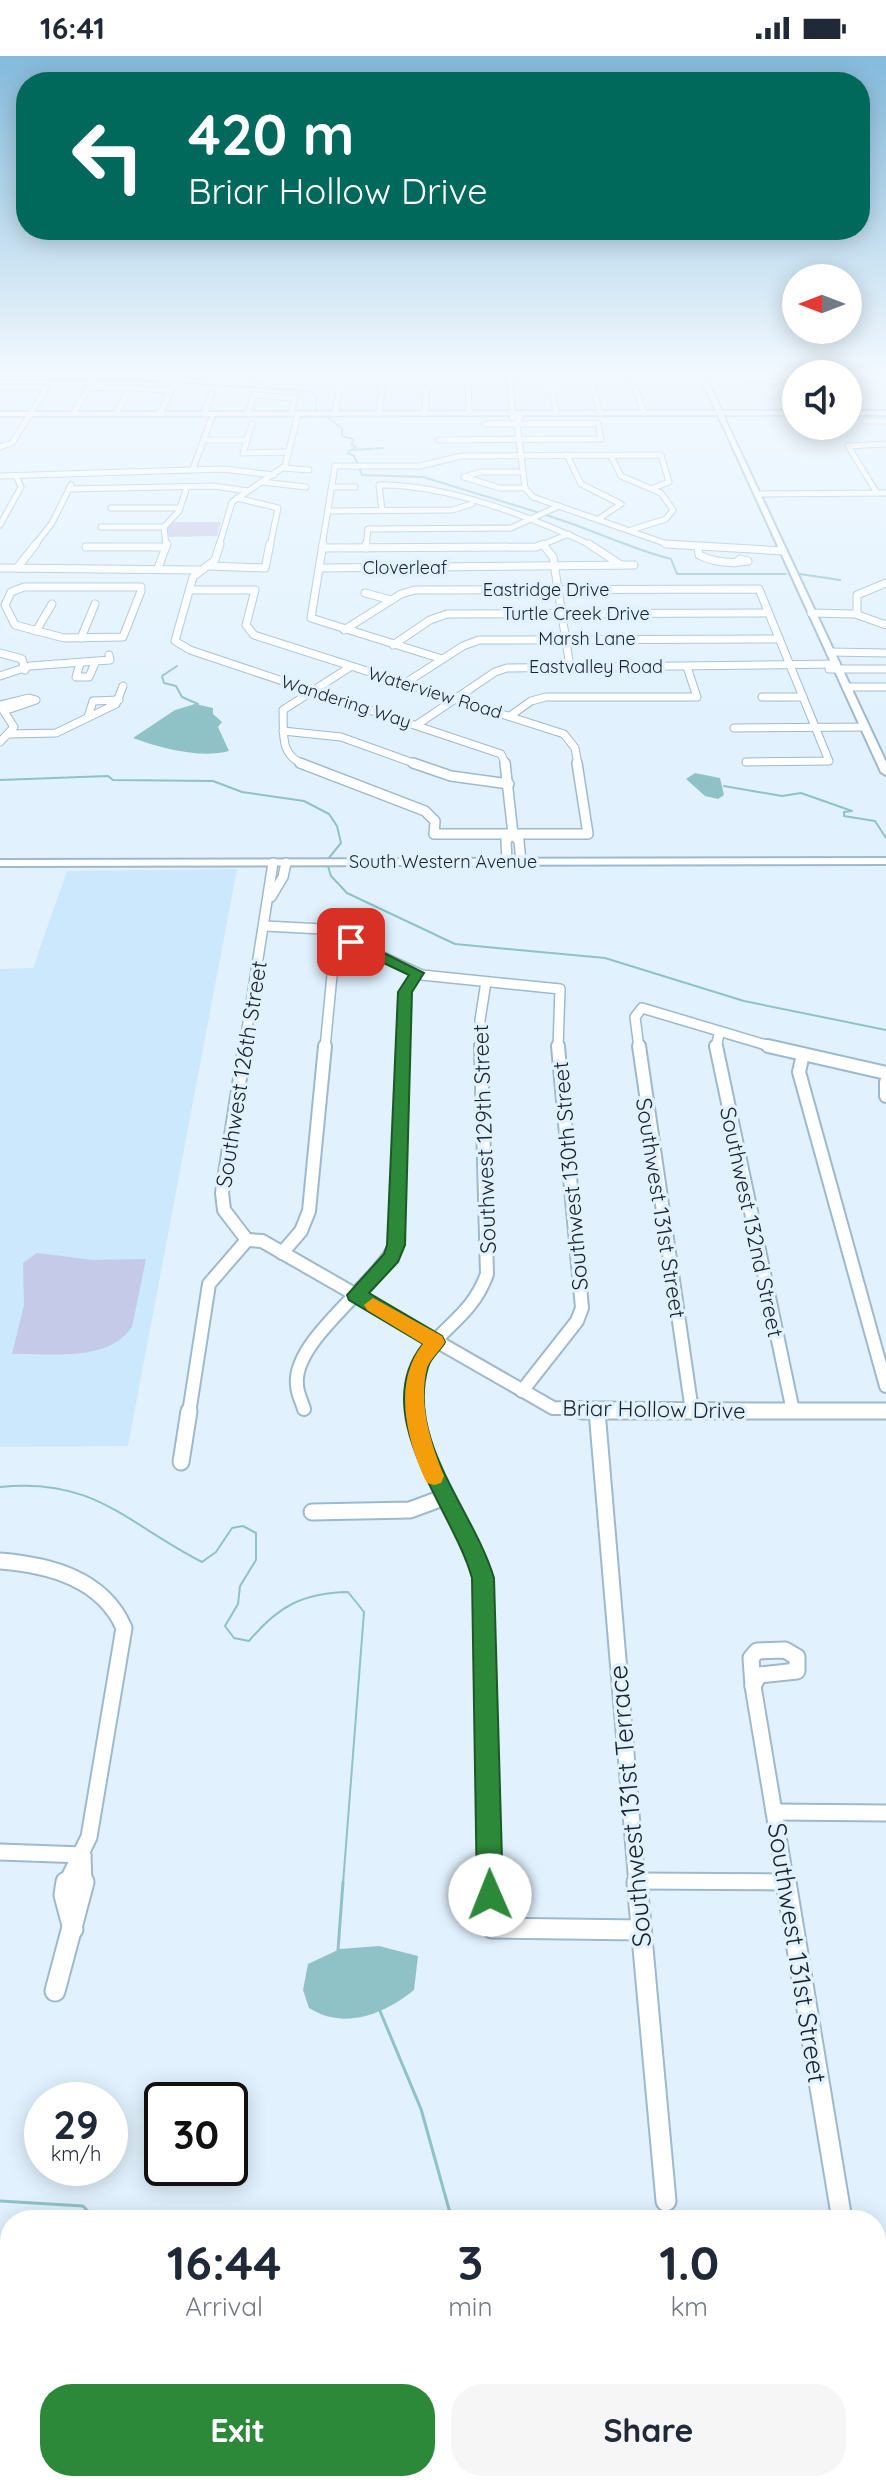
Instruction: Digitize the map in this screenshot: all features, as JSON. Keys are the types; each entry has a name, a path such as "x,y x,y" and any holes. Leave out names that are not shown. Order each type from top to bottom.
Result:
{"main road":[{"path":"755,489 886,772"},
{"name":"South Western Avenue","path":"0,863 886,861"}],"street":[{"path":"0,525 20,489"},
{"path":"17,568 52,523 69,489 91,489"},
{"path":"158,568 166,547 164,527 180,508 186,489"},
{"path":"212,489 248,491"},
{"path":"0,568 199,570 215,560 230,504 252,489"},
{"path":"332,489 310,616 316,622 442,659"},
{"path":"379,489 382,510"},
{"path":"421,489 569,534 617,556 621,565"},
{"path":"526,489 533,497 600,518 659,542 701,548 782,549"},
{"path":"590,489 621,504 600,518"},
{"path":"631,530 673,513 668,498 654,489"},
{"path":"874,489 877,493"},
{"path":"757,493 886,493"},
{"path":"209,566 265,568 278,508 237,498"},
{"path":"328,511 452,510 472,504"},
{"path":"366,548 368,529 505,528 559,506"},
{"path":"111,508 180,508"},
{"path":"101,527 164,527"},
{"path":"323,548 544,546 569,534"},
{"path":"544,546 552,552 570,667"},
{"path":"86,547 166,547"},
{"path":"701,548 704,558 735,563"},
{"name":"Cloverleaf","path":"320,568 634,565"},
{"name":"Wandering Way","path":"199,570 192,581 175,638 178,644 311,692 418,724 501,754 506,761 513,834 519,841 521,862"},
{"path":"857,614 857,596 863,590 886,583"},
{"path":"24,587 141,587 123,637 81,638 15,625 3,600 13,590 24,587"},
{"name":"Eastridge Drive","path":"344,630 391,600 415,590 759,589 768,613"},
{"name":"Waterview Road","path":"190,590 255,590 246,625 248,632 510,716 571,740 588,834 513,834"},
{"path":"365,593 391,600"},
{"path":"36,631 52,604"},
{"path":"81,638 95,604"},
{"path":"746,762 829,761 768,613"},
{"name":"Turtle Creek Drive","path":"393,645 444,615 768,613"},
{"path":"811,613 857,614 886,625"},
{"name":"Marsh Lane","path":"407,682 475,641 779,639"},
{"path":"830,652 886,653"},
{"path":"0,653 19,657 25,670 42,670 45,665 95,663 110,660 109,655"},
{"path":"80,664 76,677 84,679 90,675 95,663"},
{"path":"2,673 25,666"},
{"path":"350,667 283,710 286,755 425,811 435,821 434,834 513,834"},
{"path":"510,716 531,701 546,697 697,697 687,667"},
{"name":"Eastvalley Road","path":"418,724 502,669 886,669"},
{"path":"10,734 54,733 119,700 123,686"},
{"path":"846,687 886,687"},
{"path":"762,697 803,697"},
{"path":"88,717 94,700 119,700"},
{"path":"1,707 13,723"},
{"path":"0,721 13,723"},
{"path":"0,742 10,734 13,723"},
{"path":"734,728 865,727"},
{"path":"283,731 325,732 462,781 509,784"},
{"name":"Wandering Way","path":"507,862 506,840 513,834"},
{"name":"Southwest 126th Street","path":"247,1240 246,1234 228,1220 221,1203 273,863"},
{"name":"Southwest 126th Street","path":"269,900 282,880 286,863"},
{"path":"265,926 318,927 417,973 486,982"},
{"path":"282,1253 309,1216 332,975 340,963 361,947"},
{"path":"304,1409 294,1391 299,1359 392,1257 396,1245 405,992 417,973"},
{"name":"Southwest 130th Street","path":"486,982 560,989 557,1037 582,1308 577,1321 522,1391"},
{"name":"Southwest 129th Street","path":"486,982 480,1020 487,1274 479,1292 418,1364 415,1411 422,1452 475,1550 483,1578 492,1928 641,1930"},
{"name":"Southwest 131st Street","path":"692,1411 633,1026 642,1008 719,1034"},
{"path":"719,1034 886,1073"},
{"name":"Southwest 132nd Street","path":"719,1034 715,1052 793,1411"},
{"path":"803,1054 800,1079 886,1386"},
{"path":"886,1082 886,1096"},
{"path":"181,1462 209,1284 247,1240"},
{"name":"Briar Hollow Drive","path":"247,1240 262,1241 553,1408 597,1411 886,1411"},
{"name":"Southwest 131st Terrace","path":"597,1411 666,2201"},
{"path":"312,1512 410,1510 445,1497"},
{"path":"0,1561 37,1563 61,1571 104,1597 122,1620 125,1639 95,1812 83,1855 84,1883 55,1991"},
{"name":"Southwest 131st Street","path":"753,1686 840,2210"},
{"path":"774,1812 886,1813"},
{"path":"0,1852 83,1855"},
{"path":"637,1881 786,1882"}],"shaded area":[{"path":"170,522 221,522 217,536 169,537 166,529"},
{"path":"195,704 213,708 213,714 222,722 218,727 229,751 193,753 133,738 175,710"},
{"path":"695,773 720,778 724,795 718,799 705,796 686,779"},
{"path":"237,869 128,1446 0,1447 0,969 33,968 67,871"},
{"path":"37,1253 93,1260 146,1259 132,1327 108,1346 93,1351 61,1355 12,1354 24,1305 23,1263"},
{"path":"379,1946 418,1956 414,1990 389,2006 363,2017 336,2018 309,2008 303,1990 308,1964 340,1949"}],"waterway":[{"path":"461,489 540,513"},
{"path":"546,515 671,559 677,574 786,574"},
{"path":"800,574 840,580"},
{"path":"177,666 162,676 164,683 176,686 182,697 198,704"},
{"path":"0,780 108,776 113,780 213,781 242,792 304,801 329,814 337,826 341,843 328,859"},
{"path":"724,786 782,796 801,793 852,811 844,812 844,816 875,821 886,838"},
{"path":"328,866 331,876 347,893 455,944 605,958 744,1001 886,1030"},
{"path":"0,1487 33,1486 85,1496 108,1506 202,1562 216,1552 232,1528 243,1526 256,1533 256,1560 240,1586 238,1604 225,1626 234,1638 249,1641 270,1619 292,1604 318,1595 348,1592 364,1612 343,1884"},
{"path":"338,1950 343,1882"},
{"path":"380,2011 421,2109 449,2210"},
{"path":"0,2201 83,2206 87,2210"}],"slow traffic":[{"path":"373,1305 436,1342 418,1364 415,1391 422,1452 434,1476"}],"route":[{"path":"351,942 417,973 405,992 396,1245 392,1257 356,1295 436,1342 418,1364 415,1411 425,1459 475,1550 483,1578 490,1895"}]}
